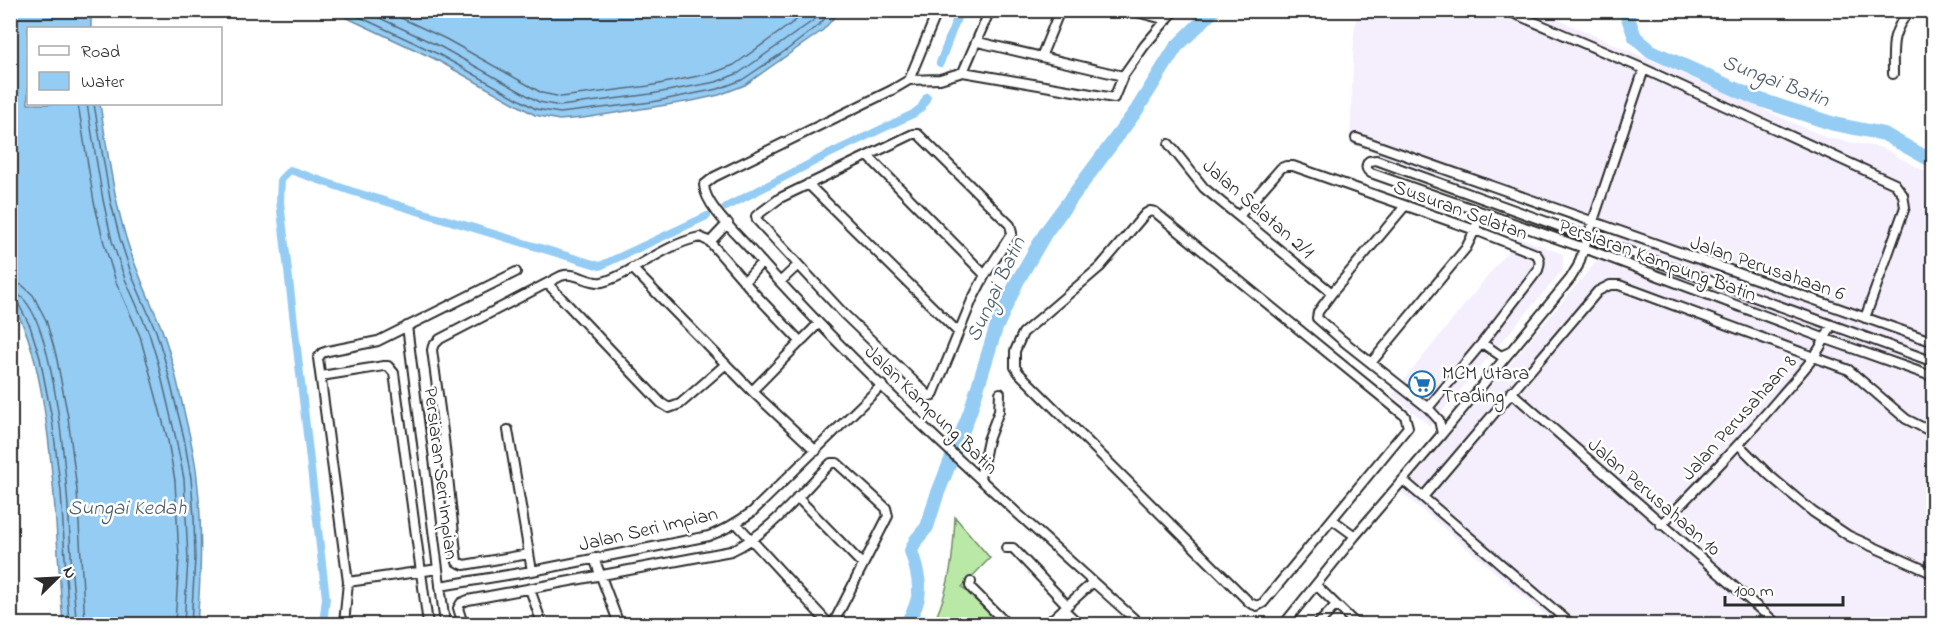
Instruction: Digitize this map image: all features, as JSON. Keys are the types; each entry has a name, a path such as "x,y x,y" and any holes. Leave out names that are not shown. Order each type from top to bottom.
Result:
{"street":[{"path":"938,10 909,80 940,79 963,72 1114,98 1123,76 1145,45 1175,10"},
{"path":"963,72 990,10"},
{"path":"1041,57 1060,10"},
{"path":"1129,10 1167,20"},
{"path":"1506,10 1644,69 1895,184 1904,195 1905,207 1865,318"},
{"path":"1893,74 1893,45 1896,30 1910,10"},
{"path":"978,42 1123,76"},
{"path":"1284,624 1570,279 1578,266 1644,69"},
{"name":"Jalan Kampung Batin","path":"909,80 708,181 704,185 704,190 713,206 819,323 965,464 1140,624"},
{"path":"918,134 1010,225 1012,233 985,275 958,332 933,395 929,396 844,314 757,220 756,216 780,198 868,156 908,136 918,134"},
{"name":"Jalan Perusahaan 6","path":"1356,138 1934,342"},
{"name":"Jalan Selatan 2/1","path":"1169,144 1204,188 1332,293"},
{"path":"868,156 985,275"},
{"name":"Persiaran Kampung Batin","path":"1934,362 1376,160 1368,161 1366,164 1371,173 1584,248 1934,377"},
{"name":"Susuran Selatan","path":"1239,216 1281,168 1293,166 1536,254 1540,263 1538,270 1428,408"},
{"path":"808,184 958,332"},
{"path":"1405,206 1332,293 1318,312 1317,318 1428,408 1439,420 1442,434"},
{"path":"1150,211 1155,212 1405,416 1408,427 1334,520 1263,603 1257,606 1250,603 1019,373 1015,367 1015,359 1018,342 1023,333 1100,267 1145,214 1150,211"},
{"path":"1371,363 1466,248 1480,213"},
{"path":"710,242 728,223"},
{"path":"529,554 464,565 457,562 432,350 440,339 567,274 599,282 632,268 667,249 694,238 703,237 801,342"},
{"path":"744,282 762,262"},
{"path":"780,282 798,265"},
{"path":"632,268 752,391 816,451"},
{"path":"344,624 348,582 318,358 322,353 370,343 516,272"},
{"path":"548,284 661,404 669,408 680,404 726,364"},
{"path":"1423,497 1599,291 1610,285 1619,285 1849,370 1906,419 1934,433"},
{"path":"752,391 819,323"},
{"name":"Jalan Perusahaan 8","path":"1662,525 1739,445 1815,358 1827,339 1831,325"},
{"name":"Persiaran Seri Impian","path":"407,326 445,624"},
{"path":"1482,343 1501,356 1510,352"},
{"path":"321,376 384,366 388,366 394,373 428,624"},
{"name":"Jalan Seri Impian","path":"440,586 532,571 709,536 736,523 752,512 882,385"},
{"name":"Jalan Perusahaan 10","path":"1511,392 1777,624"},
{"path":"980,478 988,440 999,411 1000,393"},
{"path":"508,430 532,571"},
{"path":"1739,445 1769,475 1822,518 1849,536 1934,574"},
{"path":"463,624 458,608 461,603 468,600 724,553 738,548 751,540 831,463 837,463 888,512 887,520 833,624"},
{"path":"1404,481 1571,624"},
{"path":"797,497 863,565"},
{"path":"1334,520 1355,536"},
{"path":"736,523 829,624"},
{"path":"1006,548 1013,548 1079,624"},
{"path":"594,558 619,624"},
{"path":"348,582 438,569"},
{"path":"971,582 972,589 1007,624"},
{"path":"1047,624 1093,582"},
{"path":"1316,585 1356,624"},
{"path":"530,589 542,624"},
{"path":"1318,624 1336,605"}],"shaded area":[{"path":"1357,11 1539,11 1828,138 1883,148 1933,176 1933,624 1556,624 1401,492 1617,237 1350,144"},
{"path":"1519,237 1563,254 1563,270 1430,426 1392,395"}],"green space":[{"path":"955,517 990,558 962,587 1000,624 939,624 935,620 945,594 950,570"}],"water":[{"name":"Sungai Kedah","path":"11,10 91,11 91,27 27,27 27,105 100,105 121,221 168,347 193,451 201,533 197,624 63,624 53,485 43,401 28,338 11,302"},
{"path":"335,11 840,11 823,30 745,85 719,95 692,101 559,120 535,115 435,59"}],"waterway":[{"path":"940,63 960,10"},
{"name":"Sungai Batin","path":"906,624 916,606 919,589 919,580 911,551 916,540 927,527 937,495 970,412 996,328 1017,282 1046,232 1136,111 1176,47 1214,10"},
{"name":"Sungai Batin","path":"1625,10 1635,37 1651,51 1755,98 1834,124 1884,134 1934,162"},
{"path":"726,207 913,114 921,108 927,97"},
{"path":"323,624 326,598 280,202 281,179 290,170 351,191 600,266 707,216"}],"place":[{"name":"MCM Utara Trading","path":"1422,384"}]}
